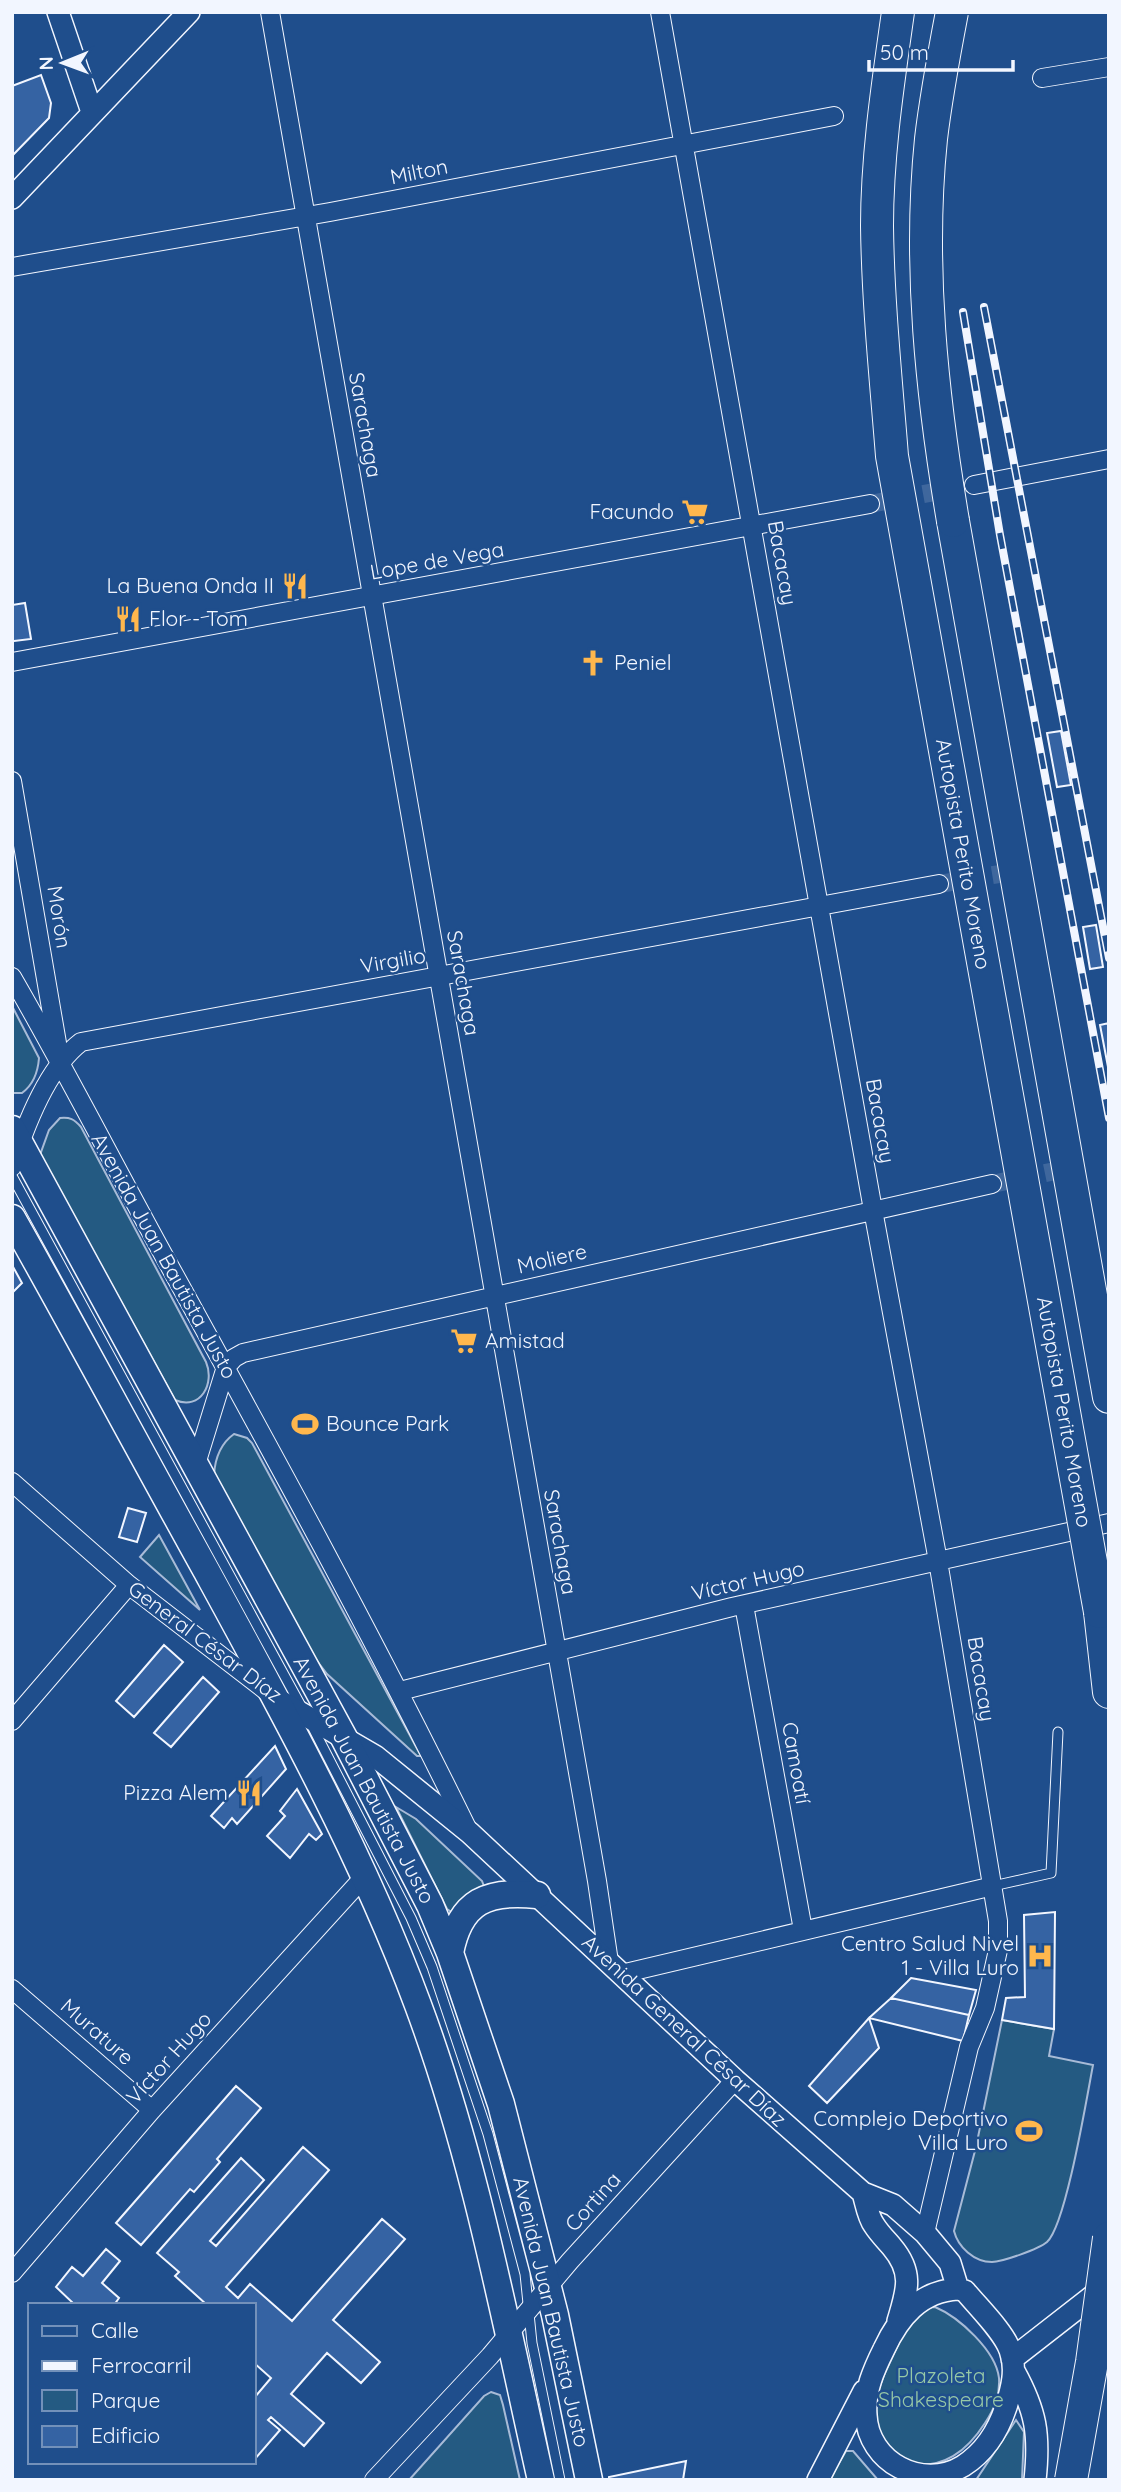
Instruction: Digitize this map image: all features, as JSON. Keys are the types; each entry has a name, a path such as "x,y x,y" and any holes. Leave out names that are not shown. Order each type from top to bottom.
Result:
{"highway":[{"name":"Autopista Perito Moreno","path":"898,12 881,152 877,225 892,456 1100,1612 1109,1692"},
{"path":"952,12 940,72 931,140 927,239 927,292 940,447 1109,1397"},
{"path":"1071,2480 1092,2362 1109,2238"}],"main road":[{"name":"Avenida Juan Bautista Justo","path":"15,1146 196,1464 343,1736 430,1905 450,1953 501,2104 548,2287 589,2480"},
{"name":"Avenida Juan Bautista Justo","path":"12,1218 277,1699 363,1878 418,2005 457,2125 509,2333 541,2480"},
{"path":"450,1953 457,1927 472,1907 495,1895 537,1895"}],"street":[{"path":"58,12 92,112"},
{"path":"12,198 189,12"},
{"name":"Sarachaga","path":"270,12 556,1651 615,1968"},
{"name":"Bacacay","path":"660,12 938,1561 998,1921 998,1951 985,2008 969,2047 925,2233"},
{"path":"1042,78 1109,67"},
{"name":"Milton","path":"12,267 306,216 834,116"},
{"path":"974,485 1109,459"},
{"name":"Lope de Vega","path":"12,662 870,504"},
{"name":"Morón","path":"12,781 61,1060"},
{"name":"Virgilio","path":"15,1146 61,1060 81,1042 939,884"},
{"name":"Avenida Juan Bautista Justo","path":"12,977 61,1060 92,1125 400,1691 470,1833"},
{"name":"Moliere","path":"226,1367 243,1353 992,1184"},
{"path":"196,1464 226,1367"},
{"name":"General César Díaz","path":"12,1482 129,1585 277,1699 375,1756 470,1833 537,1895"},
{"name":"Víctor Hugo","path":"400,1691 744,1605 1109,1524"},
{"path":"12,1721 129,1585"},
{"name":"Camoatí","path":"744,1605 803,1930"},
{"name":"Víctor Hugo","path":"12,2273 152,2110 363,1878"},
{"path":"615,1968 803,1930 993,1886"},
{"name":"Avenida General César Díaz","path":"537,1895 735,2080 863,2193 893,2205 925,2233 950,2263 958,2289"},
{"name":"Murature","path":"12,1989 152,2110"},
{"name":"Cortina","path":"374,2480 735,2080"},
{"path":"818,2480 872,2377 897,2323 906,2293 908,2280 900,2256 872,2224 863,2193"},
{"path":"969,2480 1002,2419 1010,2395 1013,2365 1109,2284"},
{"path":"897,2323 920,2301 948,2290 965,2291 1009,2347 1013,2365 1032,2406 1037,2432 1035,2480"},
{"path":"872,2377 866,2396 868,2433 891,2463 908,2472 926,2476 945,2473 962,2467 990,2441"}],"lane":[{"path":"12,1176 307,1717 407,1908 432,1968 488,2134 525,2274 532,2343 560,2480"},
{"path":"993,1886 1051,1873 1058,1732"}],"green space":[{"path":"12,1006 39,1058 34,1077 22,1093 12,1093"},
{"path":"60,1118 72,1119 81,1127 206,1362 209,1378 207,1386 204,1393 192,1402 175,1400 40,1155 49,1130"},
{"path":"234,1434 247,1438 252,1443 421,1756 417,1756 327,1674 311,1653 214,1475 219,1452"},
{"path":"159,1535 200,1610 140,1557"},
{"path":"396,1807 416,1819 482,1881 485,1889 453,1913 447,1909"},
{"name":"Complejo Deportivo Villa Luro","path":"1002,2020 1054,2029 1049,2056 1093,2065 1075,2159 1054,2231 1047,2242 1036,2248 1012,2258 992,2262 979,2259 968,2252 959,2243 954,2231 976,2147"},
{"name":"Plazoleta Shakespeare","path":"935,2307 955,2319 984,2346 996,2368 999,2391 989,2417 962,2450 933,2464 909,2464 879,2440 875,2399 910,2319 926,2308"},
{"path":"491,2392 500,2395 520,2480 409,2480 484,2396"},
{"path":"1016,2420 1024,2432 1022,2480 976,2480"},
{"path":"846,2451 853,2451 878,2480 829,2480"}],"building":[{"path":"41,75 51,103 49,118 12,156 12,86"},
{"path":"25,603 31,639 12,641 12,605"},
{"path":"1061,731 1071,785 1057,787 1047,733"},
{"path":"1096,925 1103,967 1090,969 1083,927"},
{"path":"1109,1023 1109,1072 1100,1025"},
{"path":"12,1265 22,1283 12,1293"},
{"path":"128,1508 146,1513 137,1542 119,1537"},
{"path":"164,1645 183,1662 134,1717 116,1701"},
{"path":"203,1677 219,1692 171,1747 154,1733"},
{"name":"Pizza Alem","path":"275,1746 286,1769 237,1824 232,1818 224,1828 211,1816"},
{"path":"297,1789 322,1834 316,1840 309,1834 290,1858 267,1836 285,1816 280,1811"},
{"name":"Centro Salud Nivel 1 - Villa Luro","path":"1055,1912 1054,2029 1002,2020 1006,1998 1025,1997 1024,1915"},
{"path":"911,1978 976,1990 969,2015 891,1998"},
{"path":"891,1998 969,2015 963,2041 869,2018"},
{"path":"869,2018 879,2048 827,2103 809,2086"},
{"path":"236,2086 261,2108 217,2159 220,2162 194,2192 190,2189 141,2245 116,2223"},
{"path":"303,2147 329,2170 226,2287 238,2298 250,2284 292,2321 382,2219 405,2239 333,2320 380,2362 361,2383 327,2353 291,2394 324,2423 304,2446 271,2417 268,2420 280,2430 256,2458 256,2396 271,2378 256,2365 256,2303 205,2303 175,2276 179,2272 157,2253 241,2158 264,2180 210,2241 216,2246"},
{"path":"106,2249 120,2261 102,2283 119,2298 115,2303 73,2303 56,2287 72,2267 83,2276"},
{"path":"686,2461 683,2480 609,2480 609,2477"}],"tunnel":[{"path":"870,504 956,488"},
{"path":"939,884 1012,872"},
{"path":"992,1184 1055,1171"}],"railway":[{"path":"984,307 1109,958"},
{"path":"963,312 1000,535 1109,1118"}],"place":[{"name":"Facundo","path":"695,512"},
{"name":"La Buena Onda II","path":"295,586"},
{"name":"Flor - Tom","path":"128,619"},
{"name":"Peniel","path":"593,663"},
{"name":"Amistad","path":"464,1341"},
{"name":"Bounce Park","path":"305,1424"},
{"name":"Pizza Alem","path":"249,1793"},
{"name":"Centro Salud Nivel 1 - Villa Luro","path":"1040,1956"},
{"name":"Complejo Deportivo Villa Luro","path":"1029,2131"}]}
